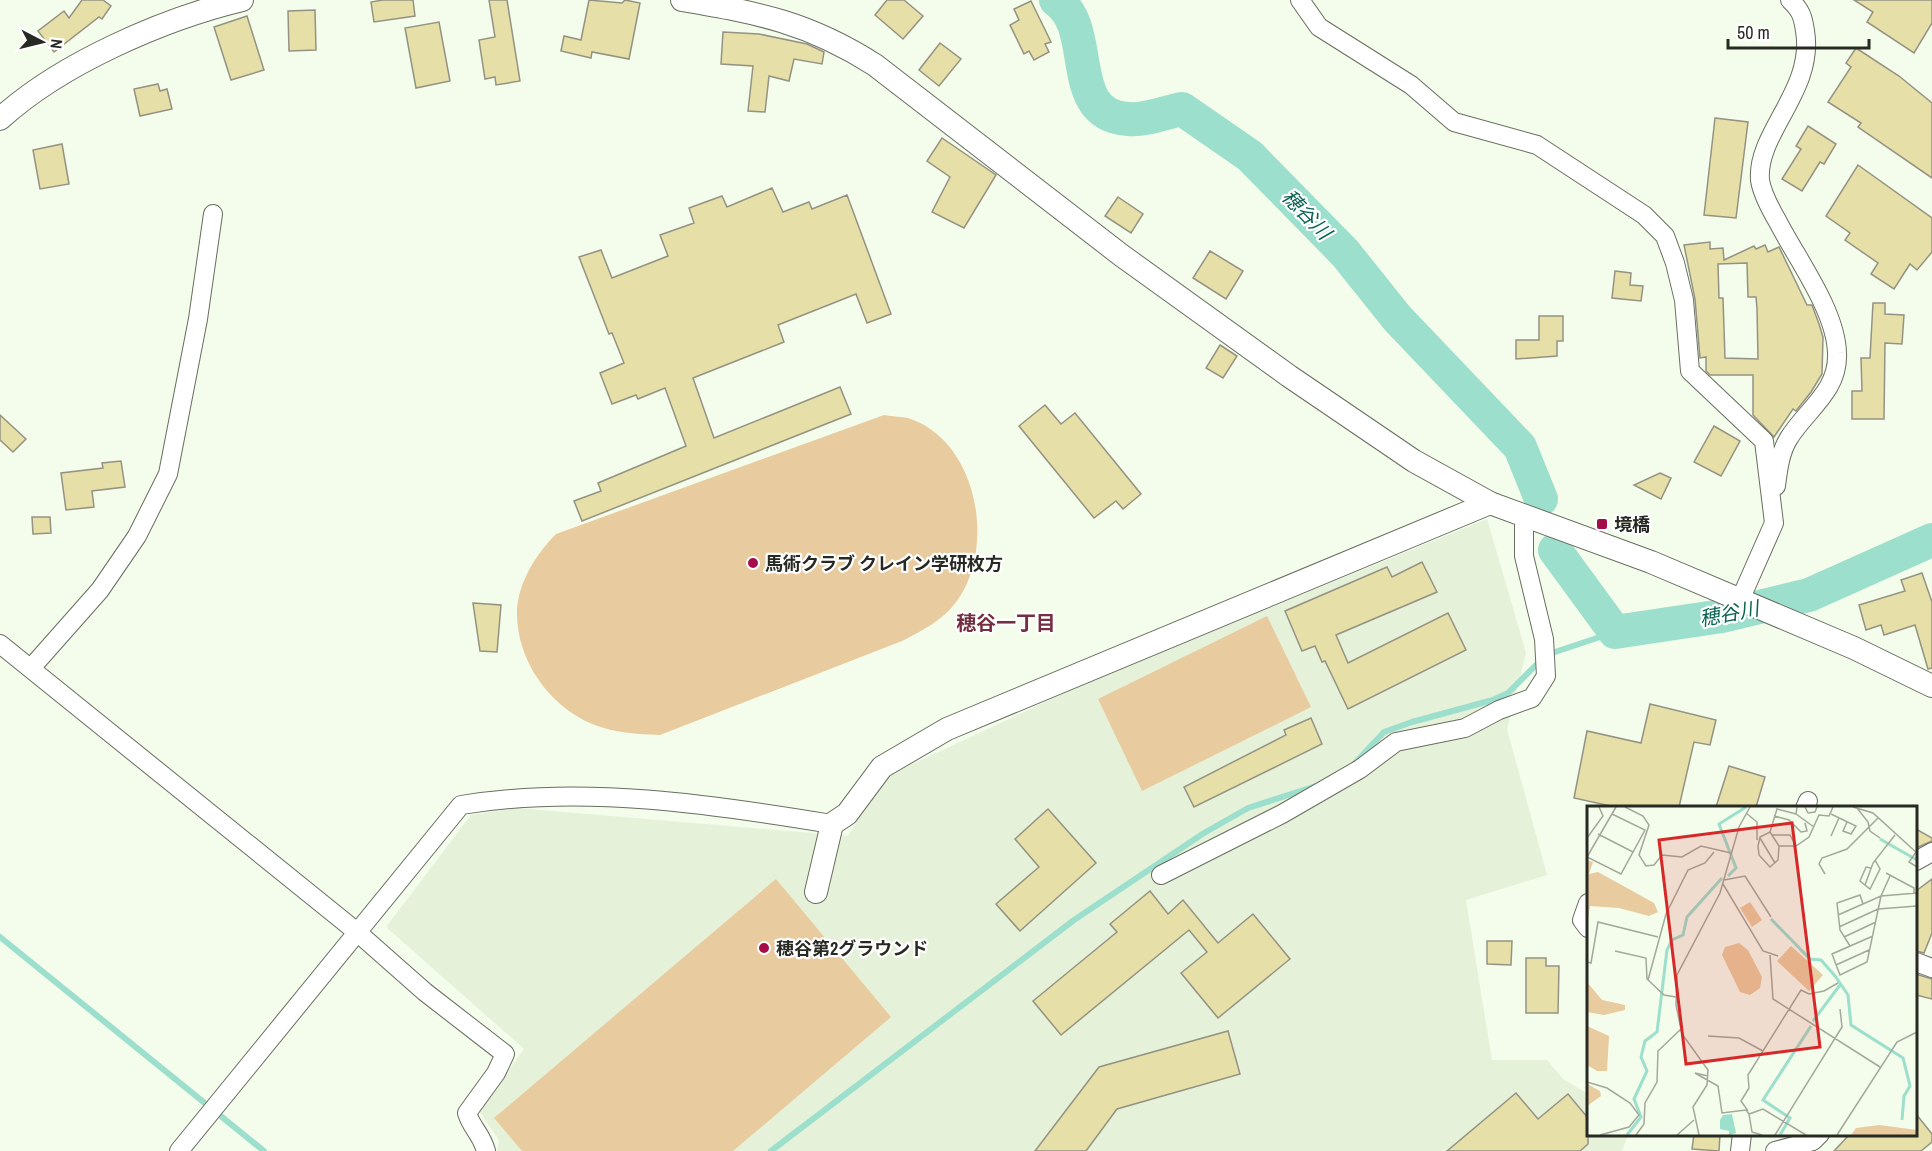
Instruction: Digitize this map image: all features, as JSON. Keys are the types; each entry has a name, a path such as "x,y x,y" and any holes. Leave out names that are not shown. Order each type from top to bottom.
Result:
{"street":[{"path":"0,119 42,84 117,45 162,25 242,0"},
{"path":"682,0 762,14 818,33 844,45 1121,255 1289,376 1414,461 1490,503 1651,562 1854,648 1932,686"},
{"path":"1300,0 1320,27 1411,85 1454,122 1537,145 1644,215 1665,236 1683,300 1690,371 1764,441 1774,523 1744,602"},
{"path":"1773,517 1778,466 1788,438 1830,386 1838,355 1835,337 1819,297 1769,205 1760,180 1763,156 1801,81 1807,42 1802,11 1790,0"},
{"path":"31,668 100,590 136,536 168,474 198,320 213,214"},
{"path":"816,892 832,824 847,814 882,766 947,729 1490,503"},
{"path":"1161,875 1282,814 1360,769 1395,742 1465,728 1499,710 1532,698 1546,676 1544,639 1524,556 1524,516"},
{"path":"0,644 357,932 425,992 505,1054 496,1073 467,1113 470,1122 482,1136 486,1151"},
{"path":"179,1151 461,805 507,797 628,798 763,812 832,824"},
{"path":"1917,860 1932,852"},
{"path":"1587,906 1582,920 1587,927"},
{"path":"1917,962 1932,968"},
{"path":"1740,1151 1742,1136"},
{"path":"1775,1151 1813,1141 1818,1136"}],"shaded area":[{"name":"馬術クラブ クレイン学研枚方","path":"884,415 905,417 934,431 952,450 965,473 974,499 977,526 976,553 969,579 957,601 939,620 902,641 660,735 617,731 592,724 576,716 549,693 529,663 522,646 517,611 521,589 530,569 556,534"},
{"path":"1487,519 1526,653 1507,729 1547,875 1466,900 1492,1060 1547,1060 1563,1079 1587,1093 1587,1136 1628,1136 1622,1151 497,1151 499,1140 479,1111 524,1049 386,927 471,815 517,808 848,836 883,778 1086,683"},
{"path":"1267,616 1311,707 1142,791 1098,699"},
{"name":"穂谷第2グラウンド","path":"776,879 891,1017 733,1151 522,1151 494,1118"}],"building":[{"path":"82,0 103,0 111,6 102,19 99,17 54,52 38,31 64,11 69,18"},
{"path":"413,0 415,16 374,22 371,2"},
{"path":"489,0 507,0 520,81 496,85 495,77 485,79 479,40 495,37"},
{"path":"589,0 622,3 625,0 640,3 629,59 592,52 591,58 561,51 564,36 581,40"},
{"path":"887,0 904,0 923,16 903,39 875,15"},
{"path":"1854,0 1932,0 1932,23 1914,53 1867,22 1873,12"},
{"path":"1031,1 1051,42 1045,44 1049,52 1034,60 1029,51 1024,54 1010,25 1019,20 1014,9"},
{"path":"315,10 316,50 289,51 288,11"},
{"path":"247,16 264,70 231,80 214,27"},
{"path":"439,22 450,81 416,88 405,28"},
{"path":"723,32 759,34 807,44 824,52 822,64 794,59 789,81 769,76 765,112 748,111 753,66 721,64"},
{"path":"940,43 961,59 939,86 919,70"},
{"path":"1856,48 1899,76 1932,103 1932,178 1858,127 1861,123 1828,102 1851,67 1846,63"},
{"path":"158,84 160,91 167,89 172,109 140,116 134,89"},
{"path":"1715,118 1748,122 1736,218 1704,215"},
{"path":"1808,126 1836,144 1824,164 1820,162 1802,191 1782,179 1801,149 1796,146"},
{"path":"942,138 996,175 964,228 932,212 950,177 927,161"},
{"path":"62,144 69,184 40,189 33,150"},
{"path":"1858,165 1932,218 1932,252 1917,270 1910,264 1894,289 1871,274 1878,263 1845,240 1850,233 1826,216"},
{"path":"772,188 783,212 809,202 812,209 847,195 891,314 867,323 856,294 778,325 784,342 693,378 714,438 840,387 851,414 582,521 574,501 601,491 598,483 686,446 665,388 638,399 636,395 612,404 600,373 624,363 612,333 609,334 579,257 601,250 612,278 668,256 660,235 694,223 689,208 722,196 727,207"},
{"path":"1118,197 1143,214 1131,233 1105,216"},
{"path":"1710,242 1710,249 1723,248 1724,260 1754,246 1756,249 1765,245 1768,252 1779,247 1807,305 1812,305 1823,337 1822,374 1811,392 1796,411 1793,409 1774,437 1753,415 1753,375 1710,375 1706,371 1706,357 1700,358 1695,299 1684,245","holes":["1747,263 1748,297 1756,297 1758,359 1725,358 1723,298 1719,298 1718,264"]},
{"path":"1210,251 1243,271 1226,299 1193,278"},
{"path":"1615,271 1631,273 1630,285 1643,286 1641,301 1612,298"},
{"path":"1873,303 1885,303 1885,314 1904,315 1902,344 1885,343 1884,419 1852,419 1852,391 1862,391 1861,358 1870,358"},
{"path":"1539,316 1563,316 1563,341 1557,341 1557,356 1516,359 1516,340 1539,340"},
{"path":"1220,345 1237,356 1223,378 1206,368"},
{"path":"1045,405 1061,424 1075,413 1141,494 1123,509 1116,501 1094,518 1019,426"},
{"path":"0,415 26,439 13,452 0,440"},
{"path":"1714,426 1740,441 1721,476 1694,462"},
{"path":"121,461 125,487 92,491 94,507 66,510 61,473 103,468 102,463"},
{"path":"1660,473 1671,478 1661,499 1634,485"},
{"path":"32,517 50,517 51,533 33,534"},
{"path":"1422,562 1437,592 1336,635 1348,663 1448,613 1466,650 1348,709 1325,661 1322,662 1315,646 1302,651 1285,611 1387,567 1392,577"},
{"path":"1922,573 1932,602 1932,668 1928,669 1915,625 1884,635 1881,625 1866,630 1859,605 1905,591 1901,580"},
{"path":"473,603 501,605 497,652 480,651"},
{"path":"1650,704 1716,720 1710,745 1694,742 1679,806 1610,806 1574,798 1587,731 1641,743"},
{"path":"1311,718 1322,744 1194,807 1184,787 1286,735 1284,730"},
{"path":"1729,766 1765,777 1756,806 1716,806"},
{"path":"1048,809 1096,863 1020,931 996,904 1039,867 1015,839"},
{"path":"1917,830 1932,838 1932,841 1917,848"},
{"path":"1932,879 1932,933 1924,953 1917,951 1917,890"},
{"path":"1150,891 1168,914 1183,900 1218,943 1253,914 1290,959 1218,1018 1181,973 1207,952 1189,930 1061,1035 1033,1001 1117,932 1110,924"},
{"path":"1487,941 1512,941 1511,965 1487,964"},
{"path":"1526,958 1546,958 1546,966 1559,966 1558,1013 1526,1013"},
{"path":"1917,974 1932,979 1932,999 1917,995"},
{"path":"1228,1031 1240,1074 1117,1109 1086,1151 1035,1151 1099,1067"},
{"path":"1516,1093 1538,1119 1568,1094 1587,1117 1588,1144 1580,1151 1447,1151"},
{"path":"1917,1115 1932,1134 1932,1142 1921,1151 1834,1151 1848,1136 1917,1136"},
{"path":"1694,1136 1720,1136 1719,1151 1692,1149"}],"waterway":[{"name":"穂谷川","path":"1056,0 1068,13 1076,30 1083,68 1095,103 1108,114 1128,119 1148,118 1182,109 1250,156 1345,253 1397,318 1520,447 1541,499"},
{"name":"穂谷川","path":"1555,550 1615,632 1722,616 1809,595 1932,540"},
{"path":"1355,763 1384,732 1493,700 1508,693 1546,655 1615,632"},
{"path":"771,1151 1074,920 1204,833 1248,808 1316,786"},
{"path":"0,937 264,1151"}],"place":[{"name":"境橋","path":"1602,524"},
{"name":"馬術クラブ クレイン学研枚方","path":"753,563"},
{"name":"穂谷第2グラウンド","path":"764,948"}],"district":[{"name":"穂谷一丁目","path":"1006,622"}]}
